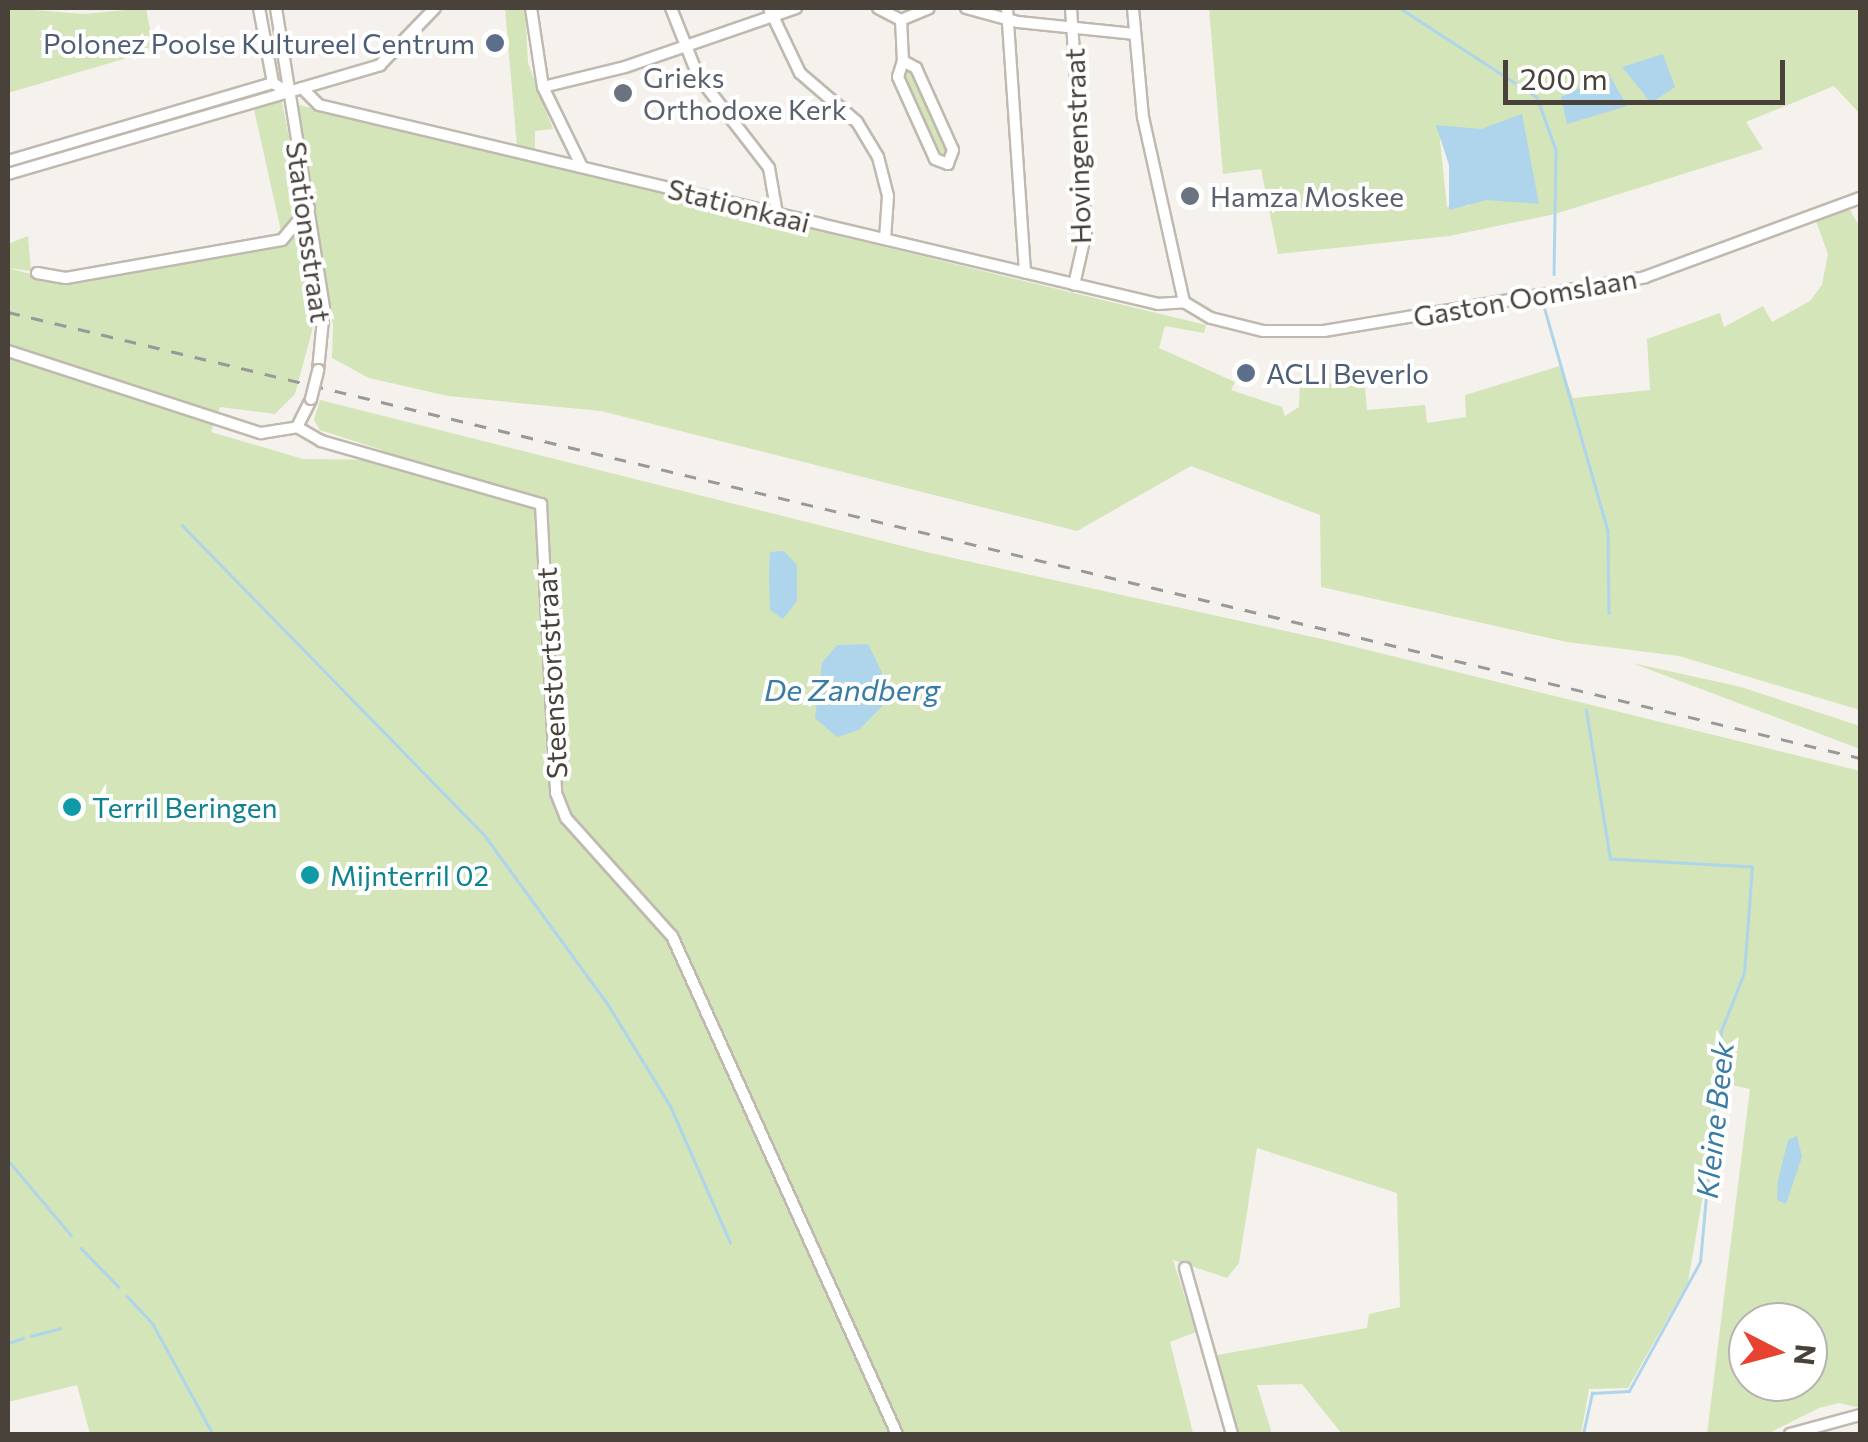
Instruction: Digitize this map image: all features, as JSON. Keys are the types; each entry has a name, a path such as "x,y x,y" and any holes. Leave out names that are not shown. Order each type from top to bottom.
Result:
{"street":[{"path":"259,8 273,83 288,93"},
{"name":"Stationsstraat","path":"276,8 324,309 318,370 298,427"},
{"path":"531,8 543,87 582,167"},
{"path":"671,8 684,45 710,94 769,168 778,214"},
{"path":"543,87 684,45 770,10 796,8"},
{"path":"878,8 901,20"},
{"path":"901,20 928,8"},
{"path":"966,8 1008,20 1134,34"},
{"path":"1007,8 1024,272"},
{"name":"Hovingenstraat","path":"1071,8 1086,232 1074,284"},
{"path":"1133,8 1143,117 1184,302"},
{"path":"8,161 46,156 156,124 288,93 392,59 429,10"},
{"path":"770,10 800,73 857,122 878,157 888,196 885,239"},
{"path":"901,20 903,60 898,77 935,159 948,164 953,150 916,68 903,60"},
{"path":"156,124 273,83"},
{"name":"Stationkaai","path":"302,88 318,105 1158,304 1184,302"},
{"path":"8,174 46,156"},
{"name":"Gaston Oomslaan","path":"1184,302 1211,318 1263,331 1324,331 1645,277 1860,198"},
{"path":"38,273 66,278 282,240 309,208"},
{"name":"Steenstortstraat","path":"8,351 262,433 298,427 321,441 541,504 556,793 566,818 672,936 897,1434"},
{"path":"1185,1268 1232,1434"},
{"path":"1790,1434 1860,1416"}],"green space":[{"path":"8,8 84,14 146,8 154,50 8,93"},
{"path":"505,8 525,8 528,63 553,129 535,131 535,150 517,147"},
{"path":"1209,8 1860,8 1860,114 1834,86 1746,122 1763,149 1555,214 1449,236 1278,254 1261,169 1223,174","holes":["1486,129 1468,206 1447,207 1440,140"]},
{"path":"906,65 951,154 941,161 901,76"},
{"path":"281,98 303,204 281,231 253,105"},
{"path":"295,104 1206,325 1204,333 1165,326 1159,348 1235,382 1231,390 1282,407 1285,416 1299,407 1300,380 1365,387 1367,410 1425,405 1427,423 1466,417 1465,395 1560,366 1573,398 1650,390 1647,339 1720,313 1724,327 1763,306 1772,322 1810,301 1822,285 1828,254 1816,221 1849,208 1860,228 1860,710 1679,656 1567,642 1321,587 1320,515 1191,466 1077,531 601,411 448,396 369,378 332,358 333,326"},
{"path":"305,217 319,305 295,394 275,414 220,407 211,432 303,459 380,460 382,450 320,430 314,420 320,400 926,552 1331,641 1860,771 1860,1408 1839,1403 1819,1408 1767,1434 1707,1434 1750,1089 1713,1081 1707,1172 1688,1282 1628,1388 1589,1389 1581,1434 1342,1434 1302,1384 1257,1385 1272,1434 1234,1434 1212,1356 1367,1328 1369,1314 1400,1307 1397,1193 1257,1148 1239,1263 1227,1278 1173,1260 1196,1332 1170,1342 1193,1433 1199,1434 90,1434 77,1385 8,1402 8,268 60,282 287,245"},
{"path":"28,236 31,271 8,268 8,244"},
{"path":"1632,663 1741,687 1860,726 1860,749"}],"water":[{"path":"1663,54 1675,87 1651,103 1622,67"},
{"path":"1609,74 1627,106 1567,124 1561,97"},
{"path":"1522,114 1539,204 1487,200 1449,210 1449,165 1436,125 1481,129"},
{"path":"784,551 797,565 797,601 783,619 770,610 769,577 770,552"},
{"name":"De Zandberg","path":"868,644 893,695 859,730 837,737 815,718 822,663 837,645"},
{"path":"1797,1136 1802,1157 1786,1204 1777,1200 1778,1180 1788,1140"}],"waterway":[{"path":"1400,8 1537,97 1556,150 1554,274"},
{"name":"Kleine Beek","path":"1544,306 1608,531 1609,613"},
{"path":"182,525 483,833 609,1006 670,1105 730,1242"},
{"name":"Kleine Beek","path":"1583,1434 1592,1393 1629,1391 1700,1262 1721,1031 1744,973 1752,867 1610,859 1586,710"},
{"path":"8,1160 71,1235"},
{"path":"81,1248 119,1287"},
{"path":"127,1296 153,1324 213,1434"},
{"path":"31,1336 60,1328"},
{"path":"8,1343 23,1338"}],"railway":[{"path":"8,312 1860,758"}],"place":[{"name":"Polonez Poolse Kultureel Centrum","path":"495,43"},
{"name":"Grieks Orthodoxe Kerk","path":"623,93"},
{"name":"Hamza Moskee","path":"1190,196"},
{"name":"ACLI Beverlo","path":"1246,373"},
{"name":"Terril Beringen","path":"72,807"},
{"name":"Mijnterril 02","path":"310,875"}]}
